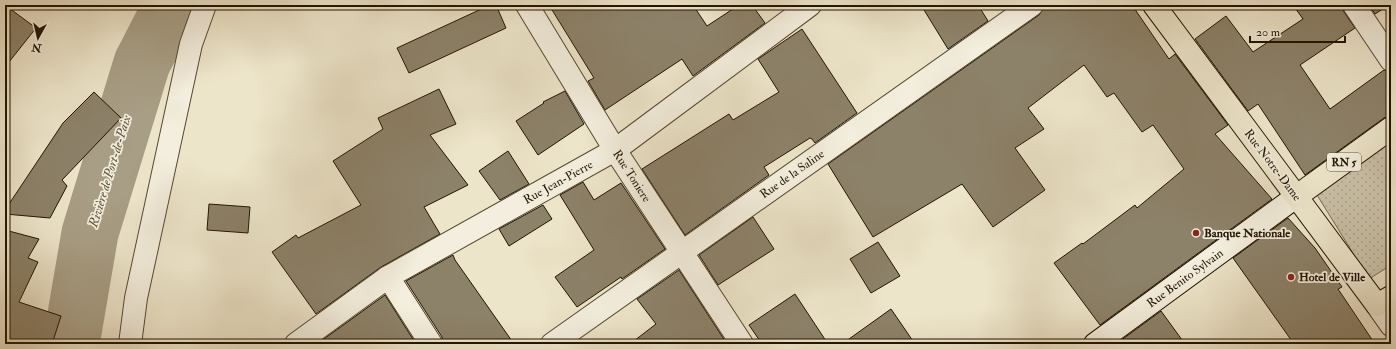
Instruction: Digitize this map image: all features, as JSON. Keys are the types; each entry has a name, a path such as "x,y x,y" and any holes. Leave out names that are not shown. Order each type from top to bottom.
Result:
{"main road":[{"name":"Rue Notre-Dame","path":"1154,5 1297,196 1384,301"},
{"name":"Rue Benito Sylvain","path":"1297,196 1391,128"}],"street":[{"path":"130,344 136,298 191,44 205,5"},
{"name":"Rue Toniere","path":"527,5 615,150 742,344"},
{"name":"Rue Jean-Pierre","path":"296,344 388,276 615,150 810,5"},
{"name":"Rue de la Saline","path":"552,344 1032,5"},
{"path":"1354,5 1391,60"},
{"name":"Rue Benito Sylvain","path":"1095,344 1297,196"},
{"path":"388,276 431,344"},
{"name":"Rue Notre-Dame","path":"1384,301 1391,325"}],"shaded area":[{"path":"1391,139 1391,265 1369,279 1317,195"}],"building":[{"path":"5,5 36,28 5,67"},
{"path":"490,5 496,5 506,28 409,73 397,48"},
{"path":"549,5 693,5 707,26 739,5 752,5 765,23 693,76 682,59 605,110 588,81 594,78"},
{"path":"921,5 978,5 988,21 948,49"},
{"path":"1045,5 1132,5 1169,59 1175,54 1228,125 1215,134 1272,199 1100,325 1054,263 1082,243 1083,244 1135,205 1137,208 1184,169 1153,125 1142,132 1114,93 1107,97 1084,65 1028,108 1044,129 1015,148 1045,190 993,227 962,184 873,237 828,164 1039,15"},
{"path":"1293,5 1342,5 1344,12 1355,28 1300,65 1330,109 1384,70 1391,72 1391,116 1384,118 1305,175 1258,104 1248,111 1195,39 1226,16 1253,52 1303,19"},
{"path":"1369,5 1389,5 1375,14"},
{"path":"802,29 857,113 815,143 810,138 764,167 769,175 685,235 642,169 729,114 733,120 779,92 758,59"},
{"path":"439,89 456,124 430,135 468,185 424,207 440,234 381,267 316,314 272,252 296,235 298,238 361,205 333,161 383,129 378,118"},
{"path":"565,91 584,124 538,155 516,121 544,103 543,102"},
{"path":"94,92 121,118 62,180 67,186 50,218 5,214 5,210 63,123"},
{"path":"508,151 529,184 500,200 479,171"},
{"path":"583,182 594,200 621,183 665,249 622,279 621,277 577,307 555,277 594,250 560,195"},
{"path":"209,204 250,207 248,233 207,230"},
{"path":"543,205 552,219 509,246 499,229"},
{"path":"753,217 774,249 718,285 699,255"},
{"path":"1288,218 1315,248 1342,287 1338,289 1375,344 1294,344 1233,258"},
{"path":"5,230 39,239 28,258 38,262 19,302 61,316 52,344 5,344"},
{"path":"878,242 900,276 871,293 850,259"},
{"path":"453,255 514,344 443,344 442,337 406,281"},
{"path":"679,270 727,344 630,344 656,324 637,299"},
{"path":"795,294 828,344 762,344 749,325"},
{"path":"385,295 416,344 317,344"},
{"path":"891,309 915,344 842,344"},
{"path":"1161,311 1185,344 1116,344"}],"waterway":[{"name":"Rivière de Port-de-Paix","path":"71,344 90,233 142,63 172,5"}],"place":[{"name":"Banque Nationale","path":"1196,233"},
{"name":"Hotel de Ville","path":"1291,277"}]}
